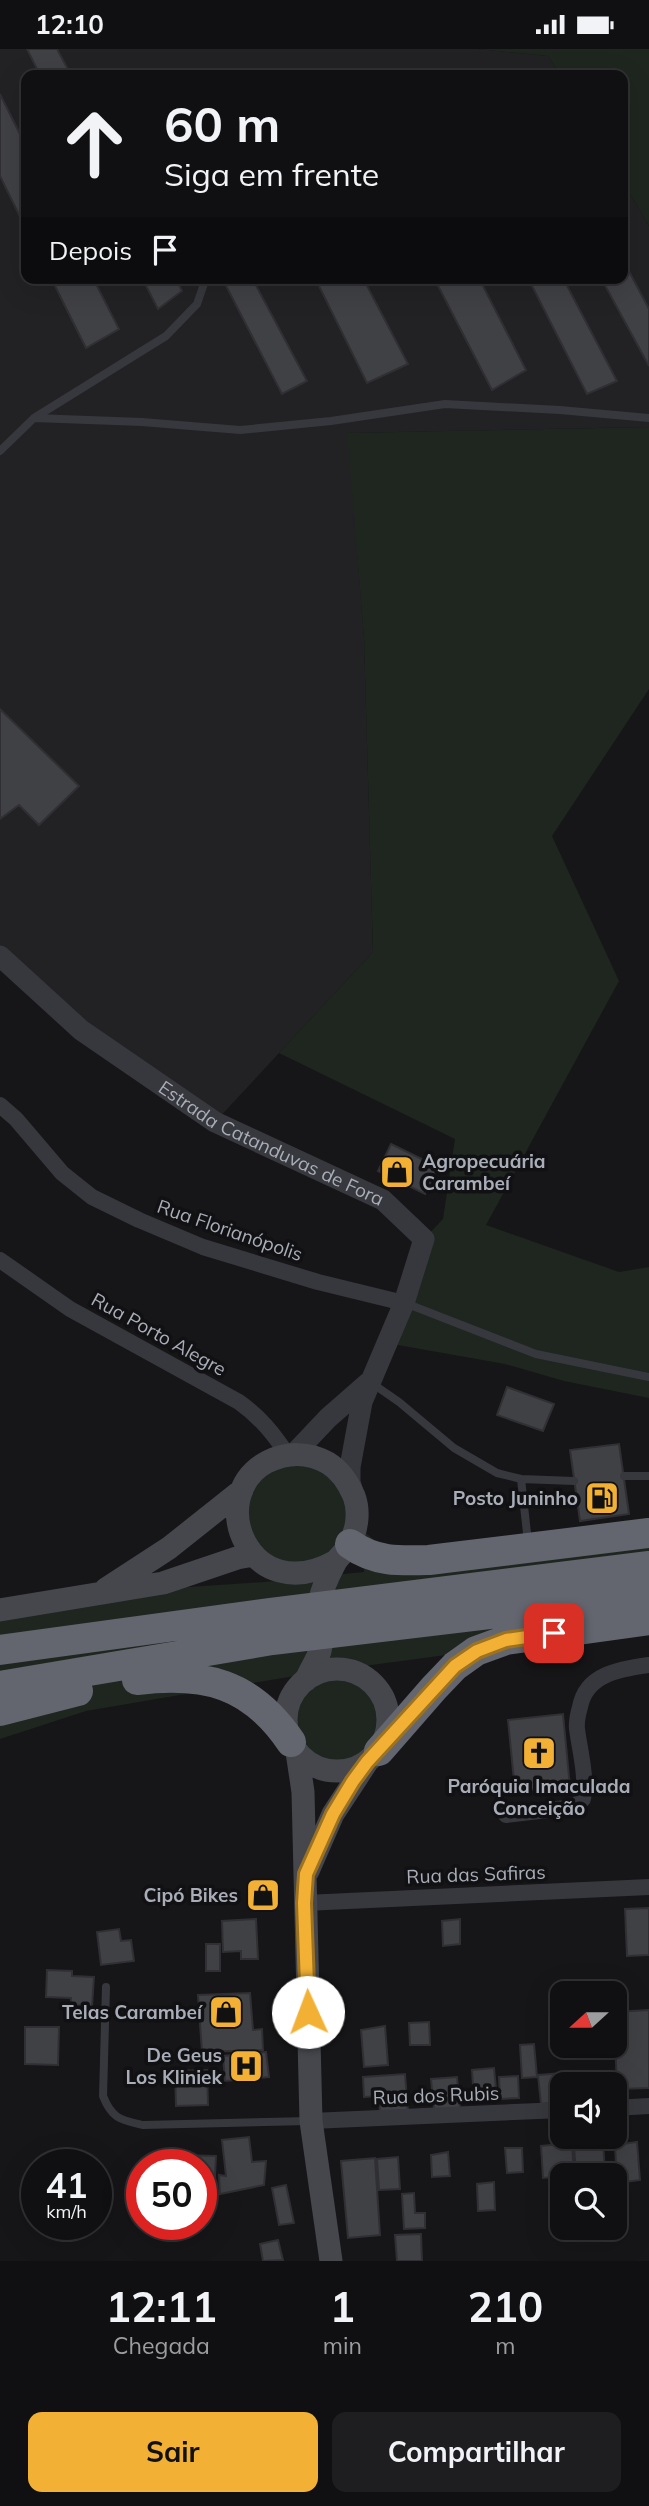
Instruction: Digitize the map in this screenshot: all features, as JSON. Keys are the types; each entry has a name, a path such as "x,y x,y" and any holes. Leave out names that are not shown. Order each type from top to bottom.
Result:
{"highway":[{"path":"343,1553 395,1561 429,1560 649,1533"},
{"path":"0,1686 271,1626 649,1566"},
{"path":"337,1614 649,1595"},
{"path":"373,1756 455,1666 477,1651 506,1640 649,1620"},
{"path":"0,1650 271,1626"},
{"path":"0,1711 107,1685 172,1677 201,1679 233,1689 259,1705 282,1728 294,1747"}],"main road":[{"path":"306,1679 337,1614 343,1553 356,1523 356,1501 349,1483 336,1468 320,1458 290,1455 265,1463 252,1475 243,1490 238,1507 239,1524 244,1541 265,1565 279,1571 299,1574 318,1571 343,1553"},
{"path":"99,1593 169,1548 243,1490"},
{"path":"0,1610 163,1583 237,1557 254,1555"},
{"path":"279,1571 302,1591 337,1614"},
{"path":"306,1874 333,1814 386,1736 387,1708 380,1692 363,1675 320,1649"},
{"path":"331,2261 311,2121 302,1773 286,1725 288,1706 295,1690 306,1679 318,1672 341,1669 363,1675"},
{"path":"294,1747 314,1765 335,1772 356,1768 373,1756"}],"street":[{"name":"Estrada Catanduvas de Fora","path":"0,956 81,1030 215,1122 383,1200 424,1239 404,1303 362,1402 350,1467 350,1482 356,1501"},
{"name":"Rua Florianópolis","path":"0,1105 16,1119 62,1173 92,1197 139,1220 229,1255 318,1282 404,1303"},
{"name":"Rua Porto Alegre","path":"0,1260 70,1309 257,1414 290,1455"},
{"path":"290,1455 369,1382"},
{"path":"506,1815 574,1807 583,1799 586,1784 576,1724 583,1693 595,1680 625,1668 649,1665"},
{"name":"Rua das Safiras","path":"304,1903 649,1887"},
{"path":"627,2107 649,2106"},
{"name":"Rua dos Rubis","path":"311,2121 550,2111"}],"lane":[{"path":"0,451 34,418 166,336 197,304 204,284"},
{"path":"34,418 142,422 240,430 331,421 445,404 560,409 649,418"},
{"path":"404,1303 536,1354 649,1377"},
{"path":"369,1382 399,1402 454,1448 497,1473 521,1479 574,1482"},
{"path":"624,1476 649,1476"},
{"path":"521,1479 529,1548"},
{"path":"106,1987 103,2096 108,2108 119,2119 143,2125 311,2121"}],"shaded area":[{"path":"0,49 477,49 548,56 557,70 21,70 21,284 628,284 628,190 649,226 649,427 348,433 364,638 373,952 215,1122 0,956"},
{"path":"477,49 649,49 649,226 628,190 628,70 557,70 548,56"},
{"path":"649,427 649,689 552,836 619,981 486,1225 619,1272 649,1267 649,1398 564,1381 505,1364 392,1344 424,1239 443,1219 455,1139 279,1053 373,952 364,638 347,433"},
{"path":"296,1456 348,1486 348,1543 289,1572 242,1532 244,1491"},
{"path":"362,1530 383,1547 396,1552 649,1533 649,1632 319,1672 86,1711 0,1739 0,1610 99,1593 364,1572"},
{"path":"337,1672 355,1676 371,1686 381,1702 385,1720 381,1738 371,1754 355,1764 337,1768 319,1764 303,1754 293,1738 289,1720 293,1702 303,1686 319,1676"}],"building":[{"path":"27,49 57,49 68,70 38,70"},
{"path":"0,94 21,136 21,219 0,176"},
{"path":"628,269 649,309 649,366 604,284 628,284"},
{"path":"54,284 96,284 119,329 86,348"},
{"path":"145,284 179,284 182,291 158,309"},
{"path":"225,284 255,284 307,381 282,394"},
{"path":"318,284 366,284 408,364 367,383"},
{"path":"437,284 482,284 526,370 492,390"},
{"path":"531,284 566,284 617,381 587,394"},
{"path":"0,709 79,786 39,825 19,805 0,819"},
{"path":"391,1144 438,1167 425,1194 378,1171"},
{"path":"507,1387 554,1404 543,1431 497,1415"},
{"name":"Posto Juninho","path":"619,1444 629,1514 580,1521 570,1450"},
{"name":"Paróquia Imaculada Conceição","path":"563,1714 570,1787 515,1791 508,1720"},
{"path":"649,1908 649,1955 627,1956 625,1909"},
{"path":"256,1919 258,1959 241,1959 241,1951 223,1952 222,1921"},
{"path":"460,1919 460,1944 443,1946 442,1921"},
{"path":"119,1929 121,1941 131,1940 134,1961 101,1965 97,1932"},
{"path":"206,1944 220,1944 220,1971 206,1971"},
{"path":"47,1970 72,1971 72,1976 94,1977 92,2006 71,2005 71,1998 46,1997"},
{"name":"Telas Carambeí","path":"250,1993 253,2030 262,2029 263,2050 202,2052 198,1995"},
{"path":"649,2010 649,2088 627,2089 627,2072 616,2072 616,2058 627,2058 627,2011"},
{"path":"429,2022 430,2045 410,2045 409,2023"},
{"path":"385,2026 388,2065 364,2067 361,2030"},
{"path":"25,2027 59,2027 58,2065 25,2064"},
{"path":"534,2044 537,2077 522,2078 520,2045"},
{"name":"De Geus Los Kliniek","path":"266,2052 269,2077 225,2081 223,2056"},
{"path":"494,2068 497,2100 474,2102 472,2070"},
{"path":"207,2070 208,2105 176,2106 175,2071"},
{"path":"405,2074 408,2112 380,2114 379,2096 364,2097 363,2077"},
{"path":"550,2074 550,2103 541,2104 538,2075"},
{"path":"518,2076 519,2098 500,2099 499,2077"},
{"path":"457,2077 460,2108 434,2110 431,2079"},
{"path":"249,2137 252,2162 266,2161 264,2185 220,2194 219,2175 226,2176 222,2140"},
{"path":"637,2142 640,2180 627,2182 627,2163 616,2163 615,2149 627,2149 627,2143"},
{"path":"550,2145 550,2149 572,2149 573,2163 550,2163 550,2177 543,2178 541,2146"},
{"path":"505,2148 522,2148 523,2172 507,2173"},
{"path":"574,2149 603,2149 604,2163 575,2163"},
{"path":"448,2152 450,2176 432,2177 431,2155"},
{"path":"398,2157 400,2189 379,2190 377,2159"},
{"path":"375,2158 380,2235 348,2238 341,2161"},
{"path":"494,2182 495,2210 478,2211 477,2184"},
{"path":"286,2185 294,2223 279,2225 272,2188"},
{"path":"414,2193 415,2213 425,2213 425,2228 404,2229 402,2194"},
{"path":"421,2234 422,2261 397,2261 395,2235"},
{"path":"278,2240 283,2260 263,2261 260,2244"}],"place":[{"name":"Agropecuária Carambeí","path":"397,1172"},
{"name":"Posto Juninho","path":"602,1498"},
{"name":"Paróquia Imaculada Conceição","path":"539,1753"},
{"name":"Cipó Bikes","path":"263,1895"},
{"name":"Telas Carambeí","path":"226,2012"},
{"name":"De Geus Los Kliniek","path":"246,2066"}],"route":[{"path":"308,2012 304,1903 306,1874 333,1814 353,1781 367,1762 455,1666 477,1651 506,1640 554,1633"}]}
